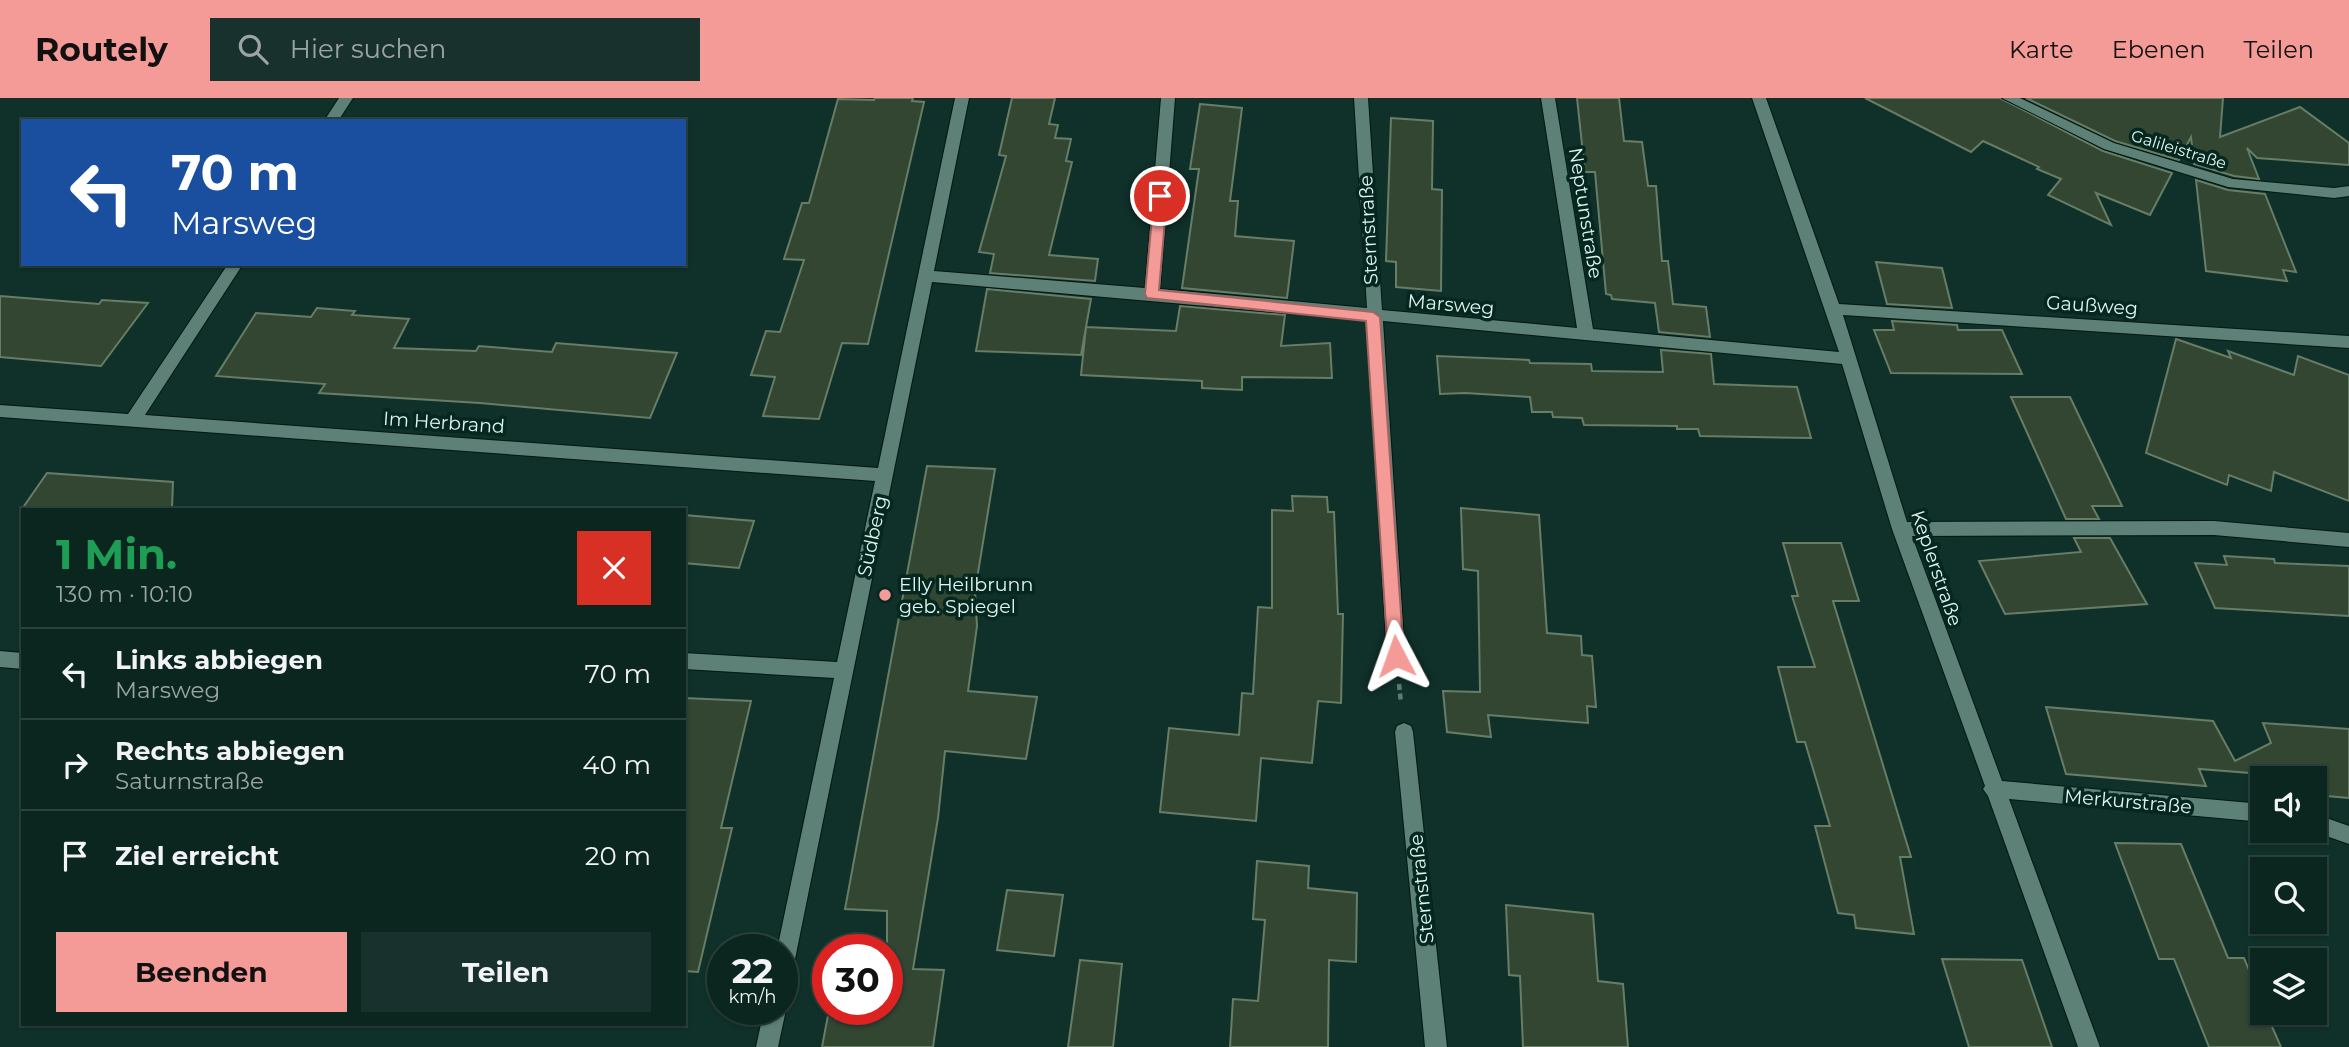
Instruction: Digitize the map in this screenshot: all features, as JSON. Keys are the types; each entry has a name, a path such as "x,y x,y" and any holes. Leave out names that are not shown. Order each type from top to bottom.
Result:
{"street":[{"path":"332,119 346,98"},
{"name":"Südberg","path":"790,934 962,98"},
{"path":"1152,294 1168,98"},
{"name":"Sternstraße","path":"1361,98 1396,656"},
{"name":"Neptunstraße","path":"1548,98 1586,334"},
{"name":"Keplerstraße","path":"1759,98 1833,309 1901,530 2089,1047"},
{"name":"Galileistraße","path":"2009,98 2109,146 2233,184 2334,193 2349,191"},
{"path":"133,420 235,266"},
{"name":"Marsweg","path":"925,276 1152,294 1373,317 1848,359"},
{"name":"Gaußweg","path":"1833,309 2349,342"},
{"name":"Im Herbrand","path":"0,411 885,475"},
{"path":"1901,530 2214,528 2349,540"},
{"path":"0,659 21,661"},
{"path":"686,661 844,671"},
{"name":"Sternstraße","path":"1404,732 1436,1047"},
{"name":"Merkurstraße","path":"1993,789 2250,812"},
{"path":"2327,827 2349,835"},
{"path":"767,1047 772,1025"}],"path":[{"path":"1396,656 1404,732"}],"building":[{"path":"913,98 912,101 924,102 868,344 842,343 819,419 763,416 775,377 751,375 766,331 780,332 804,260 784,259 802,203 809,203 838,99"},
{"path":"1012,98 1055,98 1049,124 1058,125 1055,138 1071,139 1066,161 1072,162 1049,255 1098,259 1095,281 990,273 994,254 979,252 1006,156 999,155"},
{"path":"1577,98 1619,98 1624,141 1642,142 1648,186 1656,186 1662,261 1668,261 1673,304 1706,307 1710,337 1659,332 1655,303 1612,299 1611,295 1606,294 1595,172 1585,172"},
{"path":"1865,98 2000,98 2103,151 2172,173 2150,215 2096,193 2111,225 2048,195 2061,179 2037,169 2039,167 1983,141 1971,152"},
{"path":"2026,98 2223,98 2220,137 2300,107 2349,143 2349,165 2257,158 2247,148 2259,179 2234,176 2194,164 2191,137 2179,160 2115,141"},
{"path":"1200,104 1242,108 1230,201 1238,201 1235,236 1294,241 1287,298 1182,288 1199,169 1190,169"},
{"path":"1391,118 1433,121 1432,189 1442,190 1441,291 1396,287 1396,262 1386,261"},
{"path":"2196,180 2228,190 2265,194 2296,272 2283,270 2287,281 2206,271"},
{"path":"1876,262 1942,268 1952,308 1887,304"},
{"path":"987,289 1091,299 1081,355 976,351"},
{"path":"0,296 99,304 102,300 148,303 101,366 0,357"},
{"path":"1180,306 1285,315 1281,346 1330,343 1332,378 1242,377 1242,390 1202,388 1202,381 1081,375 1086,327 1176,331"},
{"path":"317,308 355,311 352,315 409,319 394,348 476,351 479,346 552,352 556,343 677,353 650,418 480,403 319,393 325,384 216,376 256,313 311,317"},
{"path":"1892,321 1957,325 1958,330 2002,330 2022,374 1891,373 1874,330 1894,330"},
{"path":"2176,339 2231,358 2228,351 2294,375 2298,356 2349,375 2349,501 2274,472 2271,491 2229,475 2227,485 2146,453"},
{"path":"1661,350 1711,354 1714,384 1797,387 1811,438 1700,436 1698,429 1677,429 1677,426 1584,425 1582,418 1553,417 1552,412 1532,412 1530,397 1440,394 1437,356 1529,360 1530,363 1591,364 1592,371 1663,372"},
{"path":"2011,397 2070,397 2122,506 2092,506 2099,519 2066,519"},
{"path":"927,466 995,469 975,591 977,626 968,691 1037,697 1026,759 945,751 938,818 913,969 944,970 933,1047 822,1047 826,1025 903,1025 903,934 887,934 887,911 845,909"},
{"path":"47,473 173,482 172,508 23,508"},
{"path":"1292,496 1327,497 1328,512 1334,512 1338,614 1343,614 1341,703 1318,701 1312,763 1261,758 1256,821 1160,812 1169,728 1239,735 1242,693 1253,694 1258,607 1272,608 1272,510 1293,511"},
{"path":"1461,508 1539,515 1547,633 1581,636 1582,655 1592,656 1596,707 1587,706 1588,723 1488,715 1491,737 1447,732 1443,691 1480,692 1478,571 1463,569"},
{"path":"686,515 754,521 739,568 686,563"},
{"path":"2074,538 2110,538 2147,604 2005,614 1979,561 2081,552"},
{"path":"1783,543 1841,543 1859,601 1833,601 1911,857 1900,857 1914,934 1856,928 1854,915 1838,913 1815,826 1830,826 1805,742 1797,742 1778,667 1815,667 1792,596 1798,596"},
{"path":"2224,556 2274,559 2275,563 2349,566 2349,616 2215,608 2195,563 2227,565"},
{"path":"686,698 751,701 721,828 732,828 698,972 686,971"},
{"path":"2046,707 2213,721 2235,761 2271,743 2263,723 2349,729 2349,798 2327,796 2327,766 2250,766 2250,773 2199,769 2206,786 2066,774"},
{"path":"2115,843 2181,844 2228,958 2244,958 2250,973 2250,1025 2271,1025 2281,1047 2209,1047 2174,959 2159,959"},
{"path":"1257,861 1309,866 1308,888 1357,893 1356,962 1329,960 1328,1047 1230,1047 1233,999 1258,1001 1265,920 1253,919"},
{"path":"1007,890 1063,895 1054,956 997,950"},
{"path":"1506,905 1593,914 1598,981 1623,984 1628,1047 1523,1047 1520,976 1509,975"},
{"path":"1942,959 2022,960 2052,1047 1969,1047"},
{"path":"1080,960 1122,964 1113,1047 1068,1047"}],"place":[{"name":"Elly Heilbrunn geb. Spiegel","path":"885,595"}],"route":[{"path":"1160,196 1152,294 1373,317 1396,656"}]}
